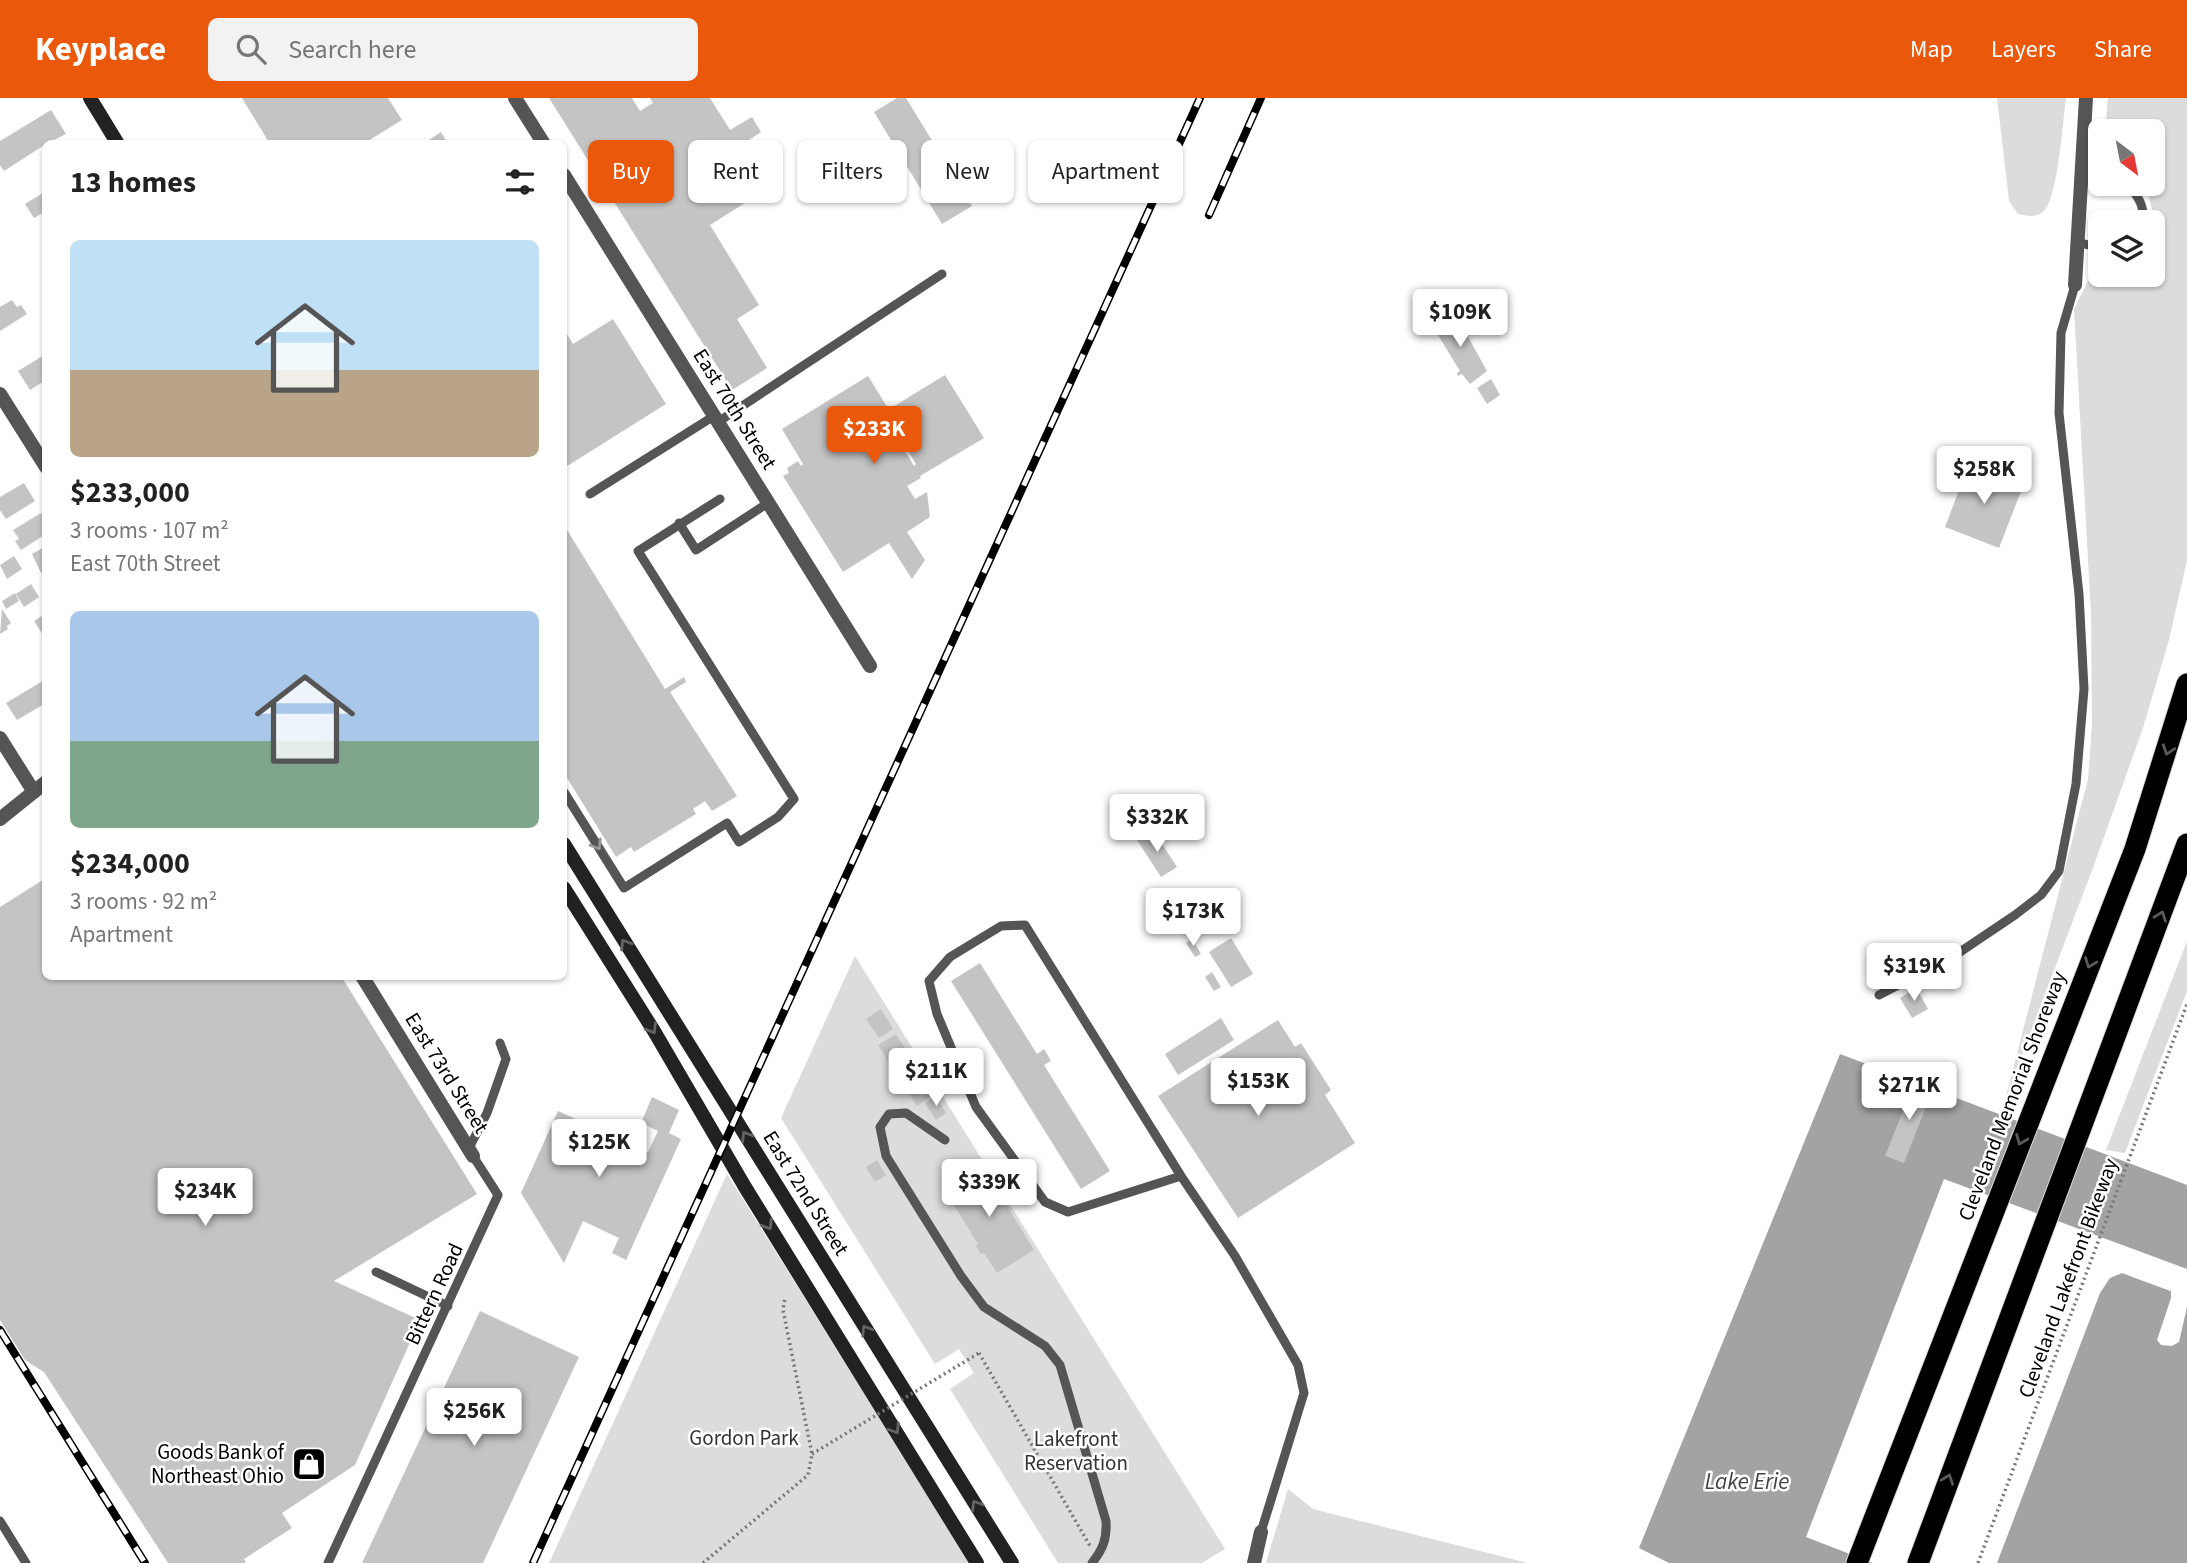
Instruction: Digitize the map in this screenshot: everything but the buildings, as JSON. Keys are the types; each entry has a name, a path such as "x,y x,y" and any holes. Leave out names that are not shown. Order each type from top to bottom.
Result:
{"highway":[{"name":"Cleveland Memorial Shoreway","path":"1854,1563 2135,849 2187,684"},
{"path":"1921,1553 2187,844"}],"main road":[{"path":"90,98 116,140"},
{"name":"East 72nd Street","path":"567,849 1012,1563"},
{"path":"567,893 977,1563"}],"street":[{"path":"515,98 541,140"},
{"path":"2075,285 2086,98"},
{"name":"East 70th Street","path":"567,180 870,666"},
{"path":"0,394 42,461"},
{"path":"0,738 34,792"},
{"path":"0,819 42,785"},
{"name":"East 73rd Street","path":"364,980 471,1152"},
{"path":"1254,1563 1261,1532"}],"lane":[{"path":"2084,141 2088,146"},
{"path":"2077,242 2088,245"},
{"path":"590,494 716,419 942,274"},
{"path":"1879,995 1957,954 2015,915 2041,895 2059,871 2076,784 2084,689 2079,594 2059,413 2061,333 2075,285"},
{"path":"567,797 624,888 727,823 739,842 778,817 794,799 638,551 720,499"},
{"path":"679,523 696,550 768,503"},
{"path":"1181,1176 1068,1212 1045,1202 976,1107 937,1014 929,981 950,957 1001,926 1025,925 1181,1176 1235,1256 1298,1365 1304,1393 1261,1532"},
{"path":"471,1152 506,1059 500,1043"},
{"path":"945,1140 906,1113 889,1114 880,1127 886,1156 984,1307 1036,1339 1060,1364 1107,1521 1107,1537 1094,1560"},
{"name":"Bittern Road","path":"328,1563 498,1195 471,1152"},
{"path":"376,1272 448,1306"},
{"path":"0,1521 26,1563"}],"path":[{"name":"Cleveland Lakefront Bikeway","path":"1978,1563 2187,1004"},
{"path":"703,1563 808,1475 812,1454 783,1310 785,1298"},
{"path":"812,1454 979,1353 1094,1560"}],"green space":[{"path":"1997,98 2066,98 2053,191 2044,211 2038,215 2018,214 2009,201"},
{"path":"2108,98 2187,98 2187,560 2169,640 2142,731 2005,1100 2088,779 2092,724 2091,614 2074,309 2088,281 2088,287 2165,287 2165,210 2152,210 2148,196 2165,196 2165,119 2106,119"},
{"path":"2187,941 2187,991 2125,1153 2106,1150"},
{"name":"Lakefront Reservation","path":"855,956 1225,1549 1202,1563 1058,1563 950,1389 974,1373 959,1349 935,1364 781,1118"},
{"name":"Gordon Park","path":"727,1174 971,1563 549,1563"},
{"path":"1288,1489 1313,1509 1528,1563 1266,1563"}],"water":[{"name":"Lake Erie","path":"1840,1054 2187,1185 2187,1269 1944,1179 1806,1537 1873,1563 1669,1563 1639,1548"},
{"path":"2122,1273 2187,1297 2187,1563 1997,1563 2100,1293 2110,1278"}],"pier":[{"path":"2131,1273 2187,1293 2187,1307 2179,1342 2172,1346 2161,1345 2157,1340 2171,1291 2130,1276"}],"railway":[{"path":"533,1563 1200,98"},
{"path":"1209,215 1261,98"},
{"path":"0,1330 145,1563"}],"place":[{"name":"Goods Bank of Northeast Ohio","path":"309,1464"}]}
